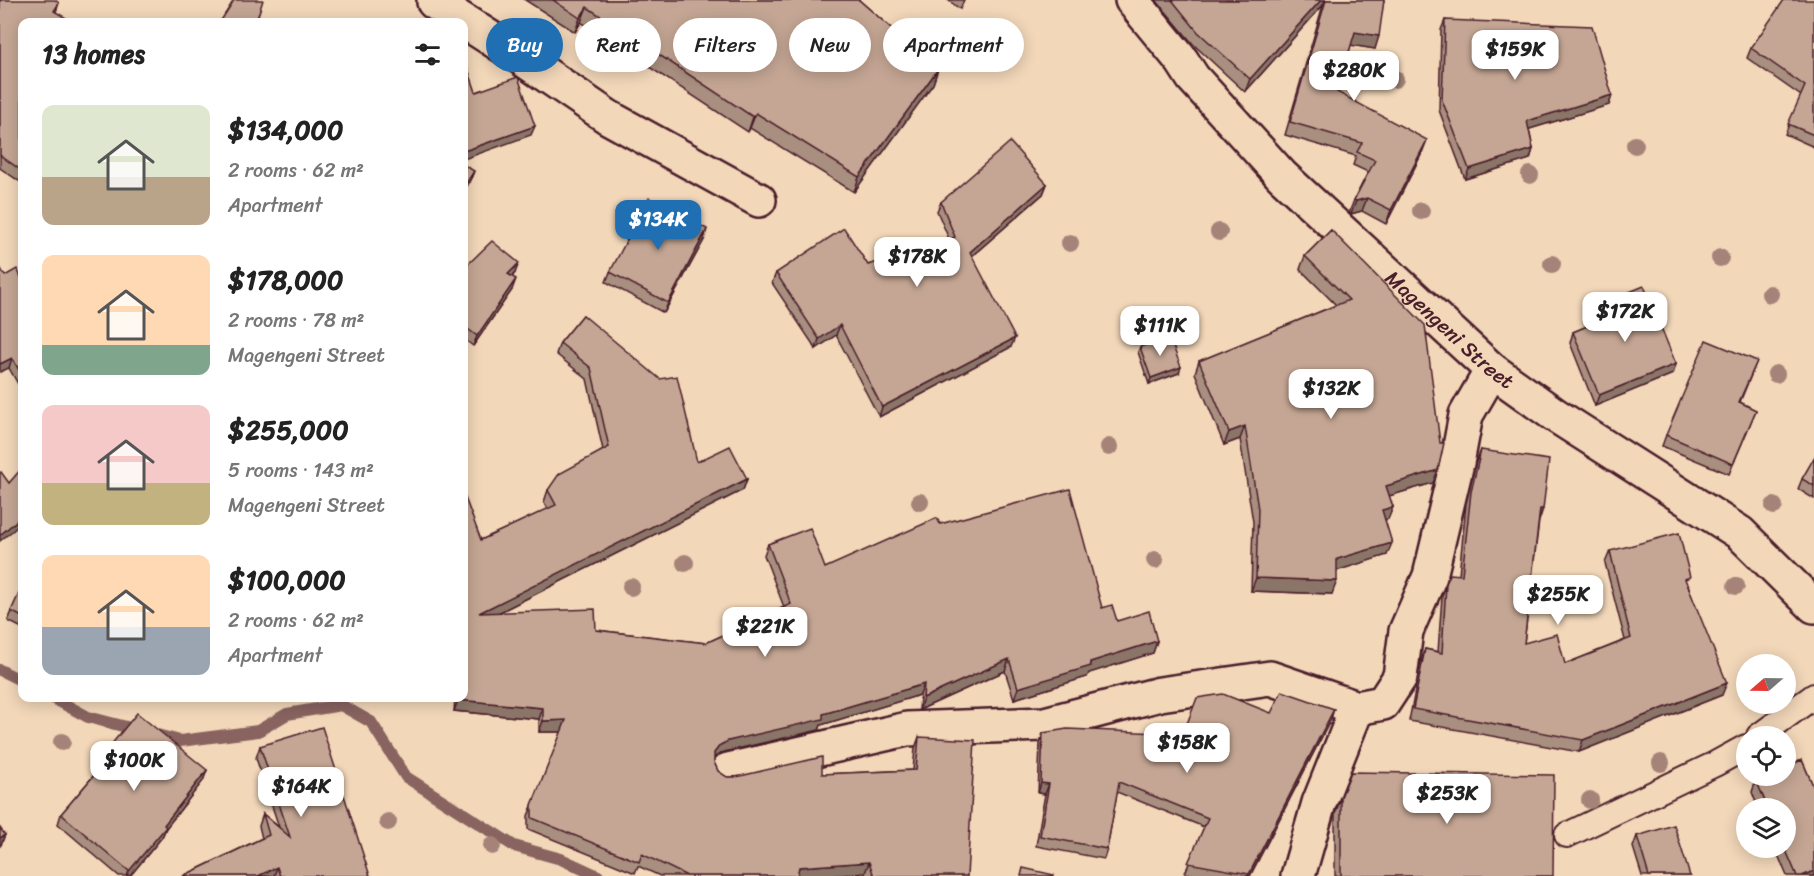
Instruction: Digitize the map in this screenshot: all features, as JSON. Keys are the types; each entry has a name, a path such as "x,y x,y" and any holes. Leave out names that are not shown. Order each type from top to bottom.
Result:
{"street":[{"name":"Magengeni Street","path":"1132,0 1182,61 1193,78 1281,176 1492,370 1555,415 1740,533 1814,606"},
{"path":"430,8 448,18"},
{"path":"468,29 520,57 608,117 759,200"},
{"path":"728,770 907,729 1045,724 1160,694 1270,678 1357,708 1383,703 1400,677 1406,631 1430,576 1466,415 1492,370"},
{"path":"1298,876 1319,803 1357,708"}],"lane":[{"path":"1773,726 1814,696"},
{"path":"1567,835 1736,752"}],"building":[{"path":"0,0 55,0 59,3 54,11 66,18 18,18 18,168 0,155"},
{"path":"234,0 263,0 257,18 223,18"},
{"path":"553,0 859,0 883,21 883,72 936,72 859,177 756,113 753,117 685,72 777,72 777,18 673,18 673,64 661,56 661,18 604,18 587,7 580,18"},
{"path":"1172,0 1321,0 1250,79 1198,32"},
{"path":"1326,0 1384,0 1379,36 1355,32 1337,92 1427,140 1391,210 1367,198 1354,200 1375,160 1357,152 1362,143 1290,122"},
{"path":"1784,0 1814,0 1814,135 1788,124 1805,86 1751,48"},
{"path":"1445,20 1592,26 1612,95 1527,121 1533,149 1469,169 1442,100"},
{"path":"468,69 476,92 518,77 535,126 468,150"},
{"path":"1010,142 1047,184 970,252 1015,338 882,407 840,325 819,339 776,273 844,228 868,265 955,237 941,202"},
{"path":"468,167 474,171 468,181"},
{"path":"649,198 707,229 668,303 610,272"},
{"path":"1331,230 1425,325 1440,443 1444,443 1438,470 1386,486 1393,507 1382,510 1392,543 1337,559 1337,581 1256,578 1258,509 1245,426 1229,432 1199,361 1349,300 1305,256"},
{"path":"492,241 519,263 508,274 516,279 477,336 468,329 468,264"},
{"path":"0,267 5,276 17,269 18,271 18,368 12,358 0,364"},
{"path":"1644,286 1676,364 1599,395 1573,332 1616,314 1610,300"},
{"path":"583,315 660,379 677,376 697,462 730,446 747,479 479,613 595,609 596,630 706,643 791,604 768,544 810,528 825,568 937,518 940,524 1070,489 1102,608 1112,605 1117,621 1149,611 1157,641 1090,662 1091,666 1018,688 1009,659 923,698 924,684 823,714 823,719 728,741 720,745 714,753 714,762 718,771 727,777 736,777 822,757 822,774 916,770 919,737 975,740 967,876 874,876 869,862 799,867 797,876 687,876 642,854 639,862 532,818 532,805 566,720 543,721 543,708 468,701 468,506 481,540 556,505 548,490 559,474 609,447 591,368 560,343"},
{"path":"1169,336 1181,367 1151,378 1140,347"},
{"path":"1706,340 1757,361 1739,402 1756,410 1733,464 1666,435"},
{"path":"1481,450 1549,460 1543,509 1540,509 1524,643 1557,634 1565,664 1631,638 1610,551 1679,533 1690,577 1685,579 1727,683 1583,740 1413,709 1425,649 1442,653 1446,584 1450,574 1462,575 1471,492"},
{"path":"1814,458 1814,486 1802,479"},
{"path":"1,472 9,483 18,473 18,519 0,535"},
{"path":"18,596 18,615 11,611"},
{"path":"1282,691 1334,709 1249,874 1188,863 1208,818 1119,782 1107,849 1040,836 1049,784 1041,783 1043,733 1067,729 1183,734 1197,698 1223,694 1271,713"},
{"path":"137,713 207,770 164,825 166,827 129,871 61,814 107,760 102,756"},
{"path":"322,727 370,876 280,876 277,867 258,876 183,876 269,835 263,814 290,837 260,746"},
{"path":"1802,760 1814,788 1814,871 1802,876 1797,876 1789,858 1796,858 1796,798 1764,798 1759,786 1796,786 1796,762"},
{"path":"1351,772 1554,775 1553,876 1341,876 1341,797"},
{"path":"1674,825 1690,876 1649,876 1637,836"},
{"path":"0,828 5,835 0,838"},
{"path":"1023,868 1054,875 1054,876 1021,876"}],"waterway":[{"path":"0,670 18,679"},
{"path":"60,702 88,717 180,741 258,731 287,714 341,705 371,722 406,777 514,846 561,859 598,876"}]}
